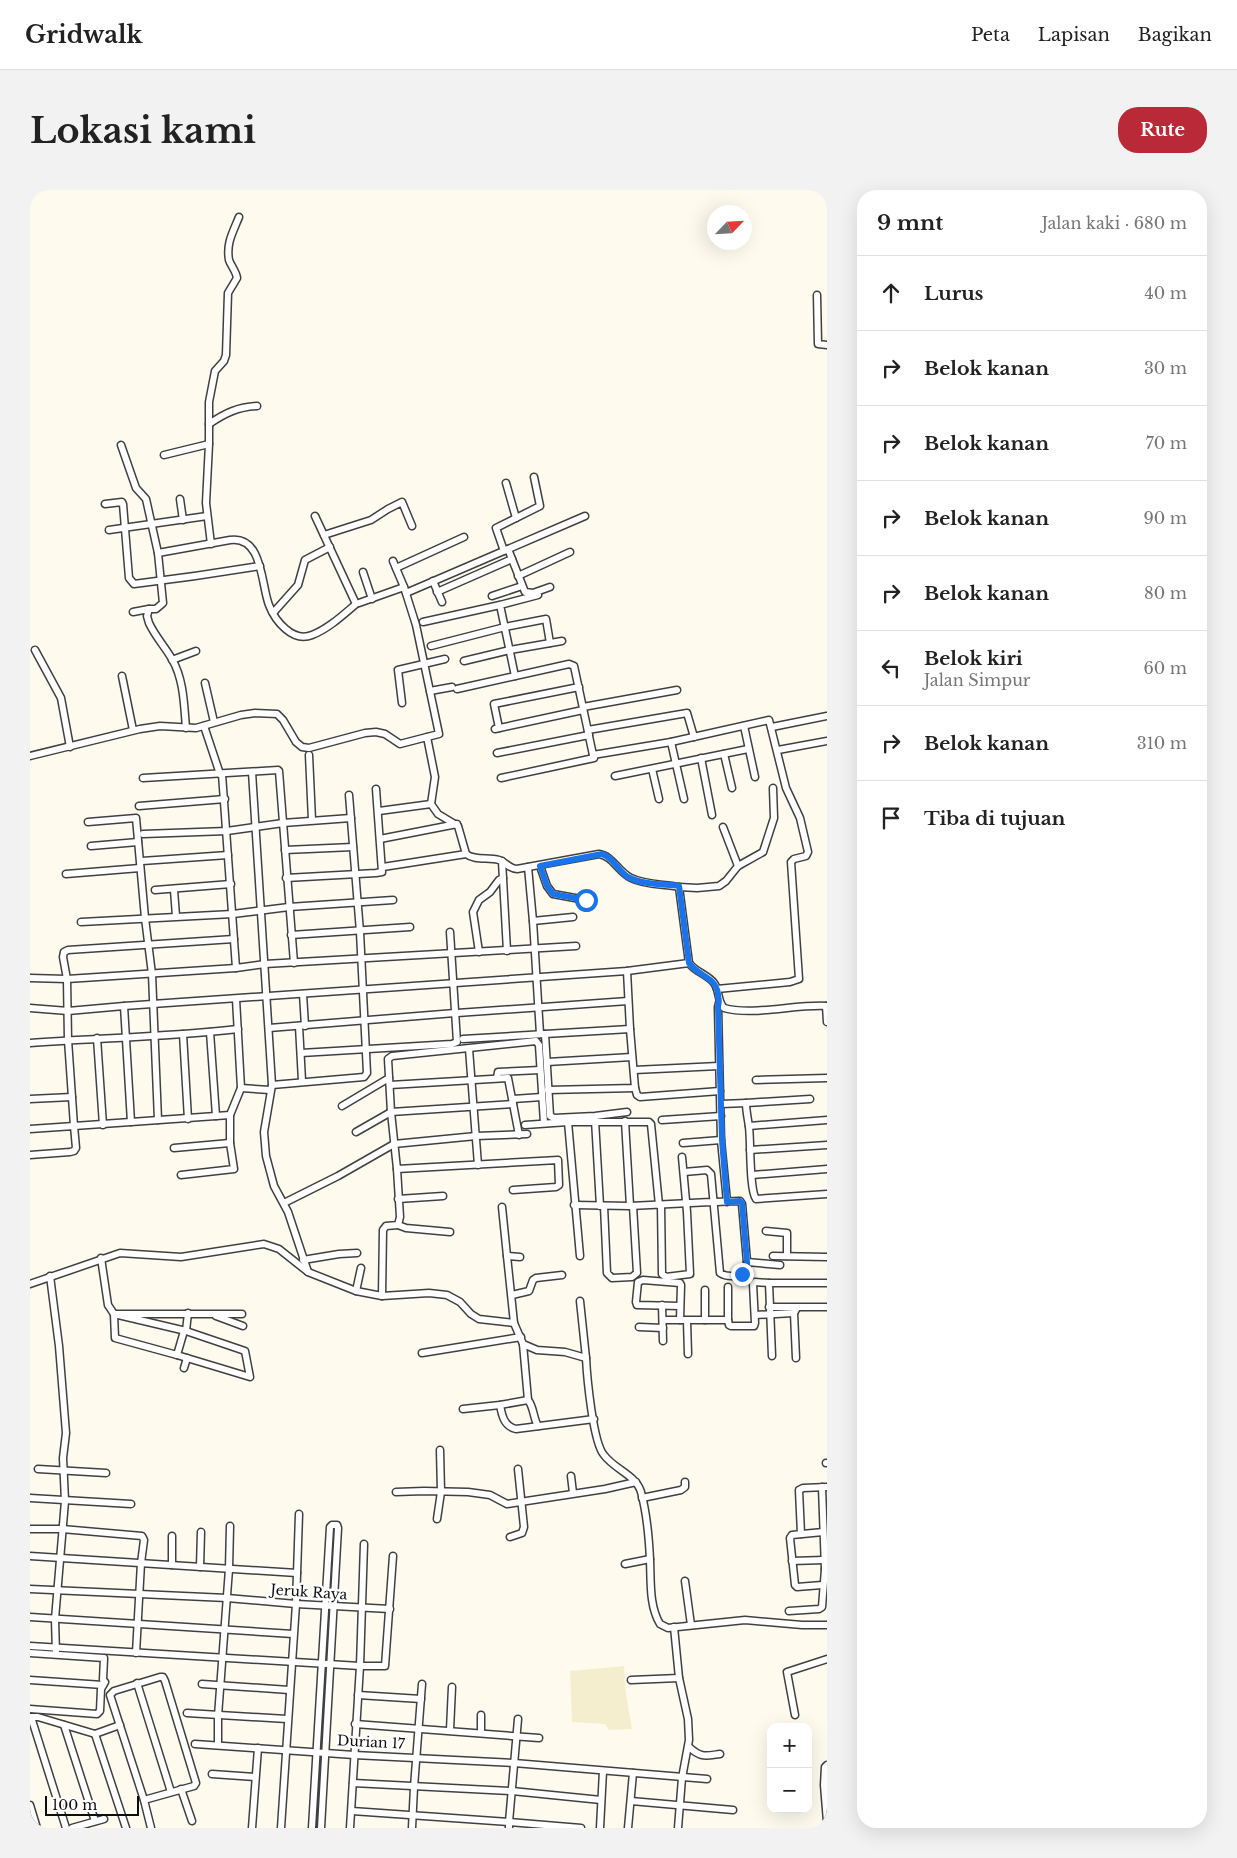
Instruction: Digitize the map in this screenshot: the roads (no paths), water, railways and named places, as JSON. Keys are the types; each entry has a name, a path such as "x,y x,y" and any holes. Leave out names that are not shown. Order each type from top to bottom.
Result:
{"street":[{"path":"211,544 207,516 207,468 210,444 209,402 212,379 226,355 228,293 236,280 235,272 230,262 228,243 239,217"},
{"path":"817,295 818,343 819,345 827,345"},
{"path":"209,424 227,412 257,406"},
{"path":"164,455 210,444"},
{"path":"121,445 136,488 146,499 158,553 162,604 156,609 133,612"},
{"path":"534,477 540,506 496,528 525,592 529,594 550,587"},
{"path":"506,482 516,518"},
{"path":"180,499 183,520"},
{"path":"324,535 371,520 402,502 412,526"},
{"path":"105,504 123,503 131,582 134,584 260,566"},
{"path":"109,530 207,516"},
{"path":"158,553 237,539 242,540 250,546 260,566 267,600 273,613 287,630 306,637 318,632 356,604 315,516"},
{"path":"359,603 433,581 585,516"},
{"path":"30,756 133,730 160,726 186,728 204,726 255,713 277,714 283,720 296,742 302,747 309,748 365,733 382,733 400,744 440,734 405,590 394,565 464,537"},
{"path":"273,613 298,584 304,560 330,548"},
{"path":"518,576 570,552"},
{"path":"437,592 512,560"},
{"path":"363,572 372,599"},
{"path":"433,581 442,602"},
{"path":"492,596 522,586"},
{"path":"423,622 538,595"},
{"path":"500,605 515,676"},
{"path":"149,610 147,616 149,623 172,660 183,692 186,728"},
{"path":"431,646 505,627 546,619 550,643"},
{"path":"464,662 510,650 562,641"},
{"path":"35,650 61,698 70,747"},
{"path":"172,660 196,651"},
{"path":"402,703 398,670 445,659"},
{"path":"430,691 454,688 569,664 574,666 594,758 501,778"},
{"path":"122,676 133,730"},
{"path":"204,683 214,722"},
{"path":"579,687 494,704 497,728 677,690"},
{"path":"497,753 588,732 687,713 694,737"},
{"path":"772,728 827,716"},
{"path":"593,755 671,742 769,720 786,788 800,818 808,852 806,856 794,859 791,862 799,979 790,982 717,989"},
{"path":"204,726 221,774 225,799 236,968"},
{"path":"744,726 756,777"},
{"path":"427,737 434,777 431,804 439,815 459,827 466,854 471,858 502,861 513,869 540,866 602,854 608,857 623,873 645,883 696,888 719,886 726,881 738,866 765,850 774,818 773,788"},
{"path":"778,750 827,741"},
{"path":"671,742 684,799"},
{"path":"615,776 748,749"},
{"path":"724,754 732,788"},
{"path":"310,755 312,820"},
{"path":"701,758 712,815"},
{"path":"652,769 659,799"},
{"path":"143,778 280,771 286,878 294,963"},
{"path":"252,772 266,964 271,1087 264,1132 264,1147 274,1186 288,1212 308,1272"},
{"path":"286,878 382,872 376,789"},
{"path":"241,1088 271,1087 302,1082 364,1077 367,1073 360,932 349,795"},
{"path":"139,806 225,799"},
{"path":"378,811 431,804"},
{"path":"88,822 136,818 144,918 152,974 158,1120"},
{"path":"143,834 227,831 283,823 351,818"},
{"path":"380,839 456,824"},
{"path":"723,827 738,866"},
{"path":"91,846 138,842"},
{"path":"285,850 353,847"},
{"path":"383,867 466,854"},
{"path":"142,861 228,855"},
{"path":"502,861 507,951"},
{"path":"540,866 547,886 553,894 586,900"},
{"path":"528,867 538,1007 542,1034 544,1123"},
{"path":"66,874 140,868"},
{"path":"479,952 473,912 479,900 490,892 499,880 503,878"},
{"path":"154,890 174,890 231,884"},
{"path":"679,886 689,963 695,970 710,980 717,989 719,1002 719,1066 727,1202"},
{"path":"174,890 176,916"},
{"path":"81,922 233,914 289,907 393,900"},
{"path":"533,921 573,918"},
{"path":"291,935 360,932 410,927"},
{"path":"301,1054 455,1043 457,1040 456,1013 452,983 450,932"},
{"path":"30,1155 74,1151 76,1148 68,1040 67,980 63,957 66,950 234,940"},
{"path":"30,978 67,980 236,968 266,964 576,946"},
{"path":"30,1008 68,1011 627,971 689,963"},
{"path":"627,971 632,1057 637,1095 720,1091"},
{"path":"302,1082 303,994"},
{"path":"181,1175 232,1170 234,1167 230,1143 230,1115 241,1088 236,999"},
{"path":"269,1028 628,1001"},
{"path":"719,1002 724,1008 740,1010 800,1005 827,1006 827,1022"},
{"path":"124,1006 131,1122"},
{"path":"30,1043 126,1036 154,1037 238,1029"},
{"path":"464,1039 630,1029"},
{"path":"210,1032 216,1116"},
{"path":"183,1034 188,1119"},
{"path":"97,1038 103,1125"},
{"path":"398,1224 400,1216 389,1081 388,1060 390,1057 535,1041 539,1045 548,1090 550,1114 553,1118 646,1121 651,1124 660,1205 662,1272 666,1277 688,1275 690,1273 687,1203 682,1157"},
{"path":"469,1049 478,1165"},
{"path":"497,1078 498,1072 543,1065 632,1057"},
{"path":"634,1070 719,1066"},
{"path":"284,1203 338,1176 394,1144 476,1136 523,1134 513,1102 509,1078 389,1081 342,1106"},
{"path":"756,1080 827,1078"},
{"path":"548,1090 635,1088"},
{"path":"30,1099 72,1096"},
{"path":"356,1132 391,1112 474,1108 542,1098"},
{"path":"721,1104 810,1099"},
{"path":"746,1103 754,1196 757,1200 827,1194"},
{"path":"525,1125 595,1119 627,1112"},
{"path":"30,1129 230,1115"},
{"path":"662,1120 721,1116"},
{"path":"595,1119 607,1273 612,1278 632,1277 637,1273 625,1121"},
{"path":"749,1126 827,1120"},
{"path":"568,1122 580,1256"},
{"path":"683,1143 722,1140"},
{"path":"174,1148 230,1143"},
{"path":"750,1150 827,1145"},
{"path":"397,1169 558,1160 559,1185 556,1187 513,1190"},
{"path":"752,1175 827,1169"},
{"path":"574,1205 632,1206 687,1203 714,1202 727,1202 740,1201 742,1203 747,1262 747,1270 742,1274 733,1276 720,1274 714,1202 712,1176 706,1170 684,1172"},
{"path":"398,1199 444,1196"},
{"path":"502,1207 514,1323 522,1340 528,1400 531,1404 534,1420 538,1426"},
{"path":"382,1296 383,1230 386,1226 398,1224 406,1228 450,1232"},
{"path":"766,1231 787,1234 787,1256"},
{"path":"30,1284 112,1255 127,1253 181,1257 264,1244 279,1249 308,1272 356,1291 382,1296 430,1293 447,1295 460,1302 471,1314 479,1319 514,1323"},
{"path":"303,1260 357,1253"},
{"path":"507,1256 520,1256"},
{"path":"773,1256 827,1258"},
{"path":"101,1258 108,1305 114,1314 115,1338 250,1377 246,1351 185,1331 114,1314"},
{"path":"747,1262 780,1264"},
{"path":"356,1291 361,1268"},
{"path":"512,1295 529,1291 533,1280 536,1278 562,1275"},
{"path":"50,1276 59,1346 66,1433 64,1501 55,1619 56,1650"},
{"path":"680,1306 637,1304 638,1282 642,1280 679,1282 681,1285 680,1306 688,1354"},
{"path":"728,1287 728,1325 752,1327 755,1325 753,1284 755,1282 827,1283"},
{"path":"769,1283 772,1356"},
{"path":"705,1290 705,1320"},
{"path":"580,1300 588,1389 599,1448 602,1454 636,1482 642,1498 648,1533 652,1599 657,1620 662,1626 674,1627 745,1620 802,1625 827,1625"},
{"path":"662,1305 663,1341"},
{"path":"769,1308 795,1310"},
{"path":"755,1315 827,1308"},
{"path":"795,1310 796,1358"},
{"path":"177,1355 185,1331 188,1313"},
{"path":"114,1314 242,1314"},
{"path":"209,1314 243,1326"},
{"path":"663,1320 728,1320"},
{"path":"639,1327 662,1328"},
{"path":"422,1353 522,1340 537,1350 565,1352 586,1358"},
{"path":"184,1368 186,1358"},
{"path":"464,1409 528,1400"},
{"path":"500,1405 502,1416 511,1428 519,1429 594,1419"},
{"path":"438,1520 441,1492 440,1450"},
{"path":"38,1469 106,1472"},
{"path":"510,1538 520,1534 523,1530 518,1469"},
{"path":"571,1476 573,1493"},
{"path":"396,1492 476,1493 490,1495 506,1503 636,1482"},
{"path":"642,1498 681,1490 685,1487 685,1482"},
{"path":"789,1610 822,1607 822,1585 826,1569 823,1532 825,1487 803,1488 799,1490 801,1534"},
{"path":"30,1498 131,1504"},
{"path":"281,1828 292,1662 292,1634 296,1604 299,1514"},
{"path":"312,1828 321,1663 330,1606 338,1527 332,1525 329,1545 330,1606 330,1664 321,1828"},
{"path":"218,1744 218,1716 229,1569 230,1526"},
{"path":"30,1529 140,1534 144,1540 136,1653"},
{"path":"200,1567 201,1532"},
{"path":"822,1585 796,1586 793,1581 790,1538 792,1535 823,1532"},
{"path":"172,1536 172,1565"},
{"path":"350,1828 360,1666 364,1544"},
{"path":"329,1545 336,1545"},
{"path":"30,1556 297,1573"},
{"path":"30,1654 56,1650 360,1666 387,1665 393,1556"},
{"path":"625,1564 650,1559"},
{"path":"792,1561 824,1560"},
{"path":"685,1581 691,1626"},
{"name":"Jeruk Raya","path":"30,1589 227,1598 390,1609"},
{"path":"30,1618 292,1634"},
{"path":"674,1627 679,1678 688,1719 689,1747 682,1778 678,1828"},
{"path":"30,1646 104,1658 104,1682 100,1690 100,1711 97,1714 30,1709"},
{"path":"795,1715 787,1672 827,1660"},
{"path":"144,1800 195,1786 196,1781 165,1681 161,1677 137,1683 110,1694 152,1828"},
{"path":"631,1680 679,1678"},
{"path":"30,1680 103,1685"},
{"path":"137,1683 171,1792"},
{"path":"202,1684 289,1690"},
{"path":"412,1828 422,1684"},
{"path":"450,1730 452,1687"},
{"path":"358,1695 421,1699"},
{"path":"187,1713 287,1719"},
{"path":"481,1715 481,1733"},
{"path":"66,1828 30,1717 38,1717 95,1734 120,1725"},
{"path":"509,1825 518,1719"},
{"path":"355,1724 539,1738"},
{"path":"64,1725 95,1821"},
{"path":"95,1734 126,1828"},
{"name":"Durian 17","path":"195,1744 514,1764 707,1779"},
{"path":"689,1747 702,1756 720,1754"},
{"path":"252,1828 258,1748"},
{"path":"827,1765 825,1767 824,1785 827,1822"},
{"path":"600,1828 603,1772"},
{"path":"628,1828 632,1802 633,1773"},
{"path":"212,1774 255,1777"},
{"path":"353,1783 512,1791 601,1800"},
{"path":"181,1789 192,1821"},
{"path":"632,1802 733,1810"},
{"path":"30,1806 37,1828"},
{"path":"352,1811 509,1825 581,1828"},
{"path":"72,1828 104,1819"}]}
